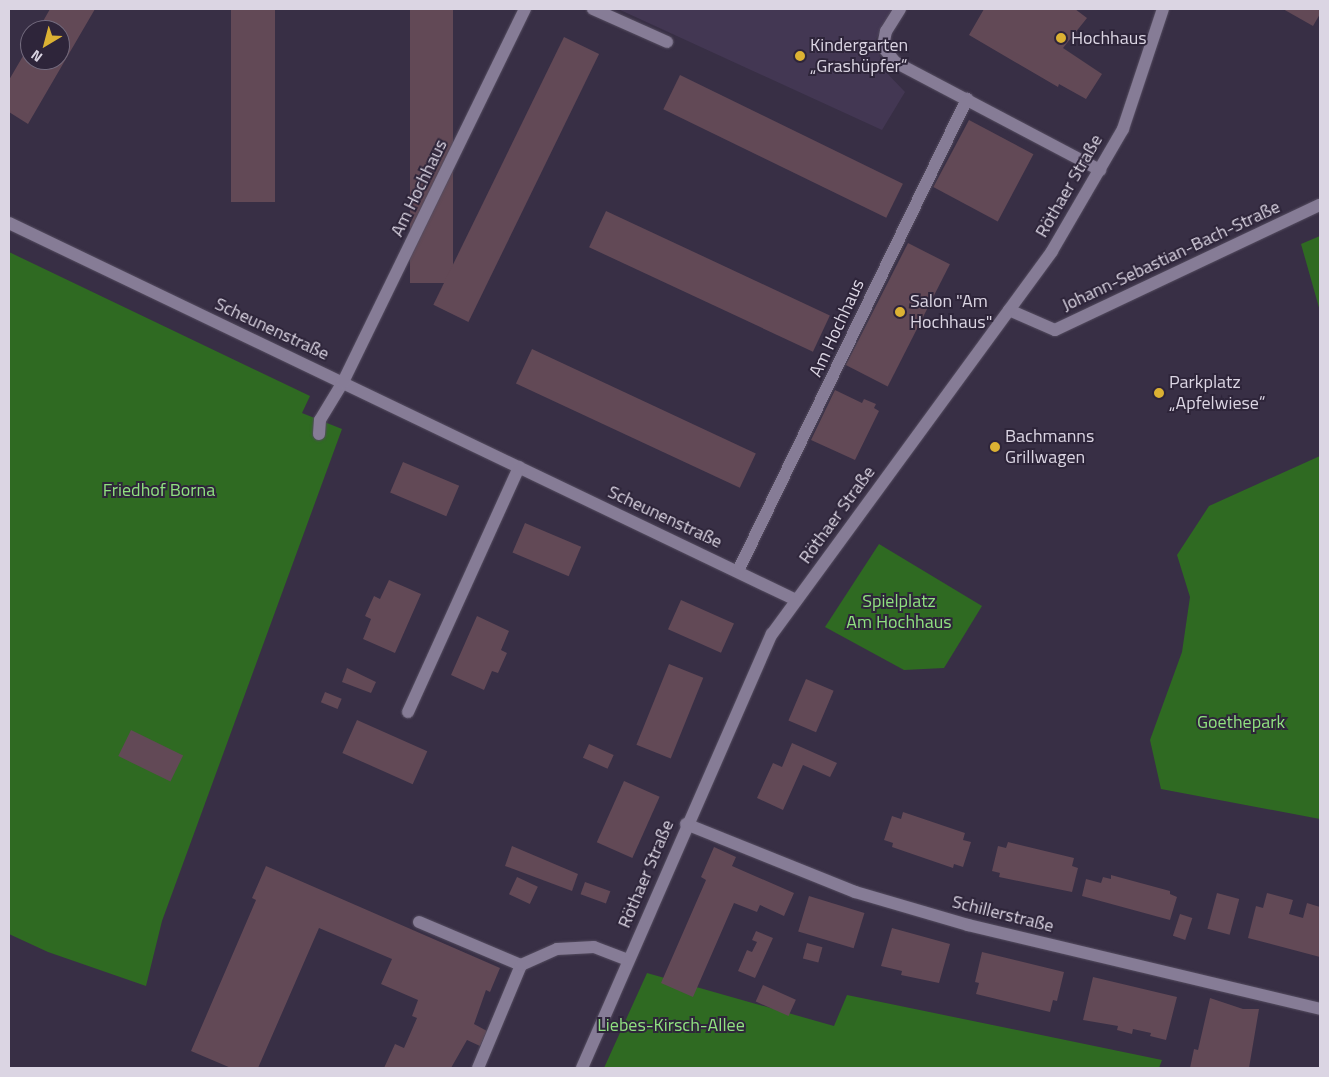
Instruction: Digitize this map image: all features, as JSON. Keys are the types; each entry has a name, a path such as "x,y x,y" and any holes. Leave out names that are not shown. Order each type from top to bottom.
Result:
{"street":[{"name":"Am Hochhaus","path":"319,434 320,420 343,382 525,9"},
{"path":"593,9 668,42"},
{"path":"900,9 886,31 883,47 895,62 1100,170"},
{"name":"Röthaer Straße","path":"582,1068 686,824 772,634 1052,251 1123,128 1163,9"},
{"name":"Am Hochhaus","path":"738,571 966,99"},
{"name":"Johann-Sebastian-Bach-Straße","path":"1008,310 1055,330 1320,204"},
{"name":"Scheunenstraße","path":"9,223 796,600"},
{"path":"408,712 519,467"},
{"name":"Schillerstraße","path":"686,824 855,892 968,925 1320,1010"},
{"path":"419,922 521,965"},
{"path":"478,1068 521,965 557,949 594,947 628,960"}],"shaded area":[{"name":"Kindergarten „Grashüpfer“","path":"618,9 893,9 875,41 884,70 905,92 882,130"}],"green space":[{"path":"1320,236 1320,311 1301,244"},
{"name":"Friedhof Borna","path":"9,252 310,396 302,413 342,429 162,921 146,986 48,952 9,934"},
{"name":"Goethepark","path":"1320,456 1320,819 1161,789 1150,740 1182,652 1190,597 1177,555 1209,506"},
{"name":"Spielplatz Am Hochhaus","path":"879,544 982,606 944,668 904,670 825,627"},
{"name":"Liebes-Kirsch-Allee","path":"647,973 834,1026 847,995 1162,1060 1159,1068 604,1068"}],"building":[{"path":"50,9 95,9 70,52 70,20 44,20"},
{"path":"231,9 275,9 275,202 231,202"},
{"path":"410,9 453,9 453,283 410,283"},
{"path":"984,9 1075,9 1087,18 1063,48 1102,74 1086,99 1059,84 1058,87 969,35"},
{"path":"1283,9 1320,9 1320,14 1313,26"},
{"path":"564,37 599,54 468,322 433,305"},
{"path":"20,61 20,70 59,70 28,124 9,112 9,80"},
{"path":"680,75 903,184 886,218 663,109"},
{"path":"969,120 1033,154 998,221 933,187"},
{"path":"606,211 830,315 813,352 589,247"},
{"path":"908,243 950,264 888,386 846,365"},
{"path":"532,349 756,453 740,488 516,383"},
{"path":"835,390 862,403 864,399 876,404 874,408 879,411 855,460 811,440"},
{"path":"403,462 459,486 446,516 390,492"},
{"path":"525,523 581,547 569,576 512,552"},
{"path":"389,580 421,594 395,653 363,639 371,619 365,616 374,596 380,599"},
{"path":"681,600 734,624 721,653 668,629"},
{"path":"477,616 509,631 501,650 507,653 498,673 492,671 484,690 451,675"},
{"path":"669,664 703,678 671,759 636,745"},
{"path":"347,668 376,682 371,693 342,682"},
{"path":"806,679 834,691 816,732 788,720"},
{"path":"325,692 342,699 338,709 321,702"},
{"path":"357,720 427,751 413,784 342,753"},
{"path":"131,730 183,755 170,781 118,756"},
{"path":"792,743 837,763 830,777 803,765 783,810 757,798 773,763 782,767"},
{"path":"589,744 614,755 608,769 583,758"},
{"path":"624,781 660,797 632,858 597,842"},
{"path":"903,812 965,833 963,840 971,842 963,867 954,864 953,868 892,847 893,843 884,840 892,816 901,819"},
{"path":"1008,842 1074,858 1072,866 1078,868 1072,892 999,877 1000,873 992,871 998,846 1006,848"},
{"path":"512,846 578,874 572,891 505,866"},
{"path":"714,847 736,857 732,866 794,893 784,916 760,905 757,912 734,903 693,997 661,983 706,880 701,877"},
{"path":"266,866 500,968 490,992 486,990 474,1024 487,1031 480,1046 467,1040 451,1068 384,1068 395,1044 404,1048 417,1018 412,1016 418,1000 381,984 392,959 319,928 258,1068 231,1068 191,1051 256,900 252,898"},
{"path":"1111,875 1170,891 1170,894 1177,897 1170,920 1082,896 1086,879 1101,883 1103,877 1111,879"},
{"path":"517,877 538,887 530,904 509,894"},
{"path":"585,882 610,891 606,903 581,894"},
{"path":"1217,893 1239,899 1230,935 1207,929"},
{"path":"1267,893 1293,900 1289,914 1303,918 1307,903 1320,907 1320,957 1248,938 1256,906 1263,908"},
{"path":"809,896 864,913 854,948 798,931"},
{"path":"1180,914 1192,918 1185,940 1173,936"},
{"path":"892,928 950,944 939,983 901,975 902,971 881,966"},
{"path":"756,931 773,938 755,978 738,971 747,950 752,952 757,942 752,940"},
{"path":"807,943 822,947 818,963 803,958"},
{"path":"982,952 1064,972 1057,1001 1053,1000 1050,1012 976,994 979,983 975,982"},
{"path":"1093,977 1177,997 1166,1040 1150,1036 1151,1033 1133,1029 1132,1034 1117,1030 1118,1026 1083,1020"},
{"path":"763,985 796,1000 789,1016 756,1001"},
{"path":"1210,998 1243,1009 1259,1009 1249,1068 1190,1068 1194,1049 1198,1050"}],"place":[{"name":"Hochhaus","path":"1061,38"},
{"name":"Kindergarten „Grashüpfer“","path":"800,56"},
{"name":"Salon \"Am Hochhaus\"","path":"900,312"},
{"name":"Parkplatz „Apfelwiese“","path":"1159,393"},
{"name":"Bachmanns Grillwagen","path":"995,447"}]}
